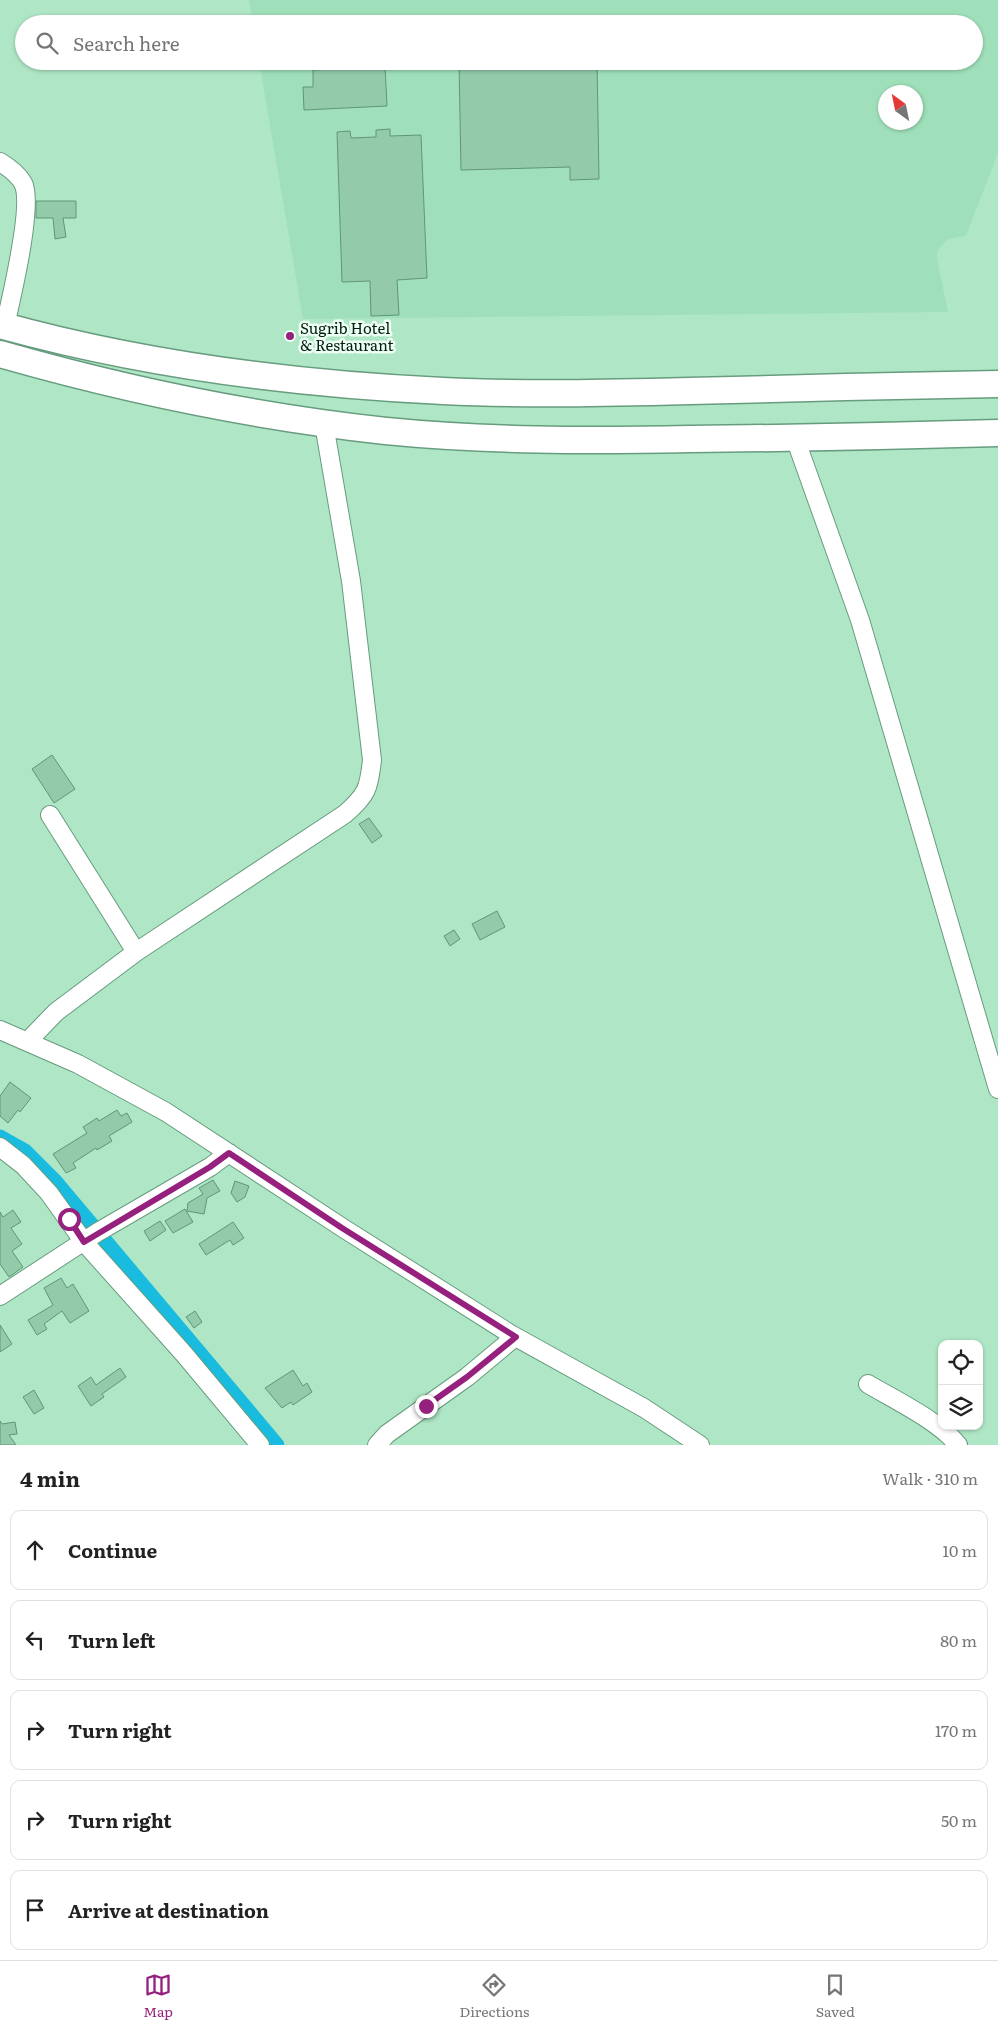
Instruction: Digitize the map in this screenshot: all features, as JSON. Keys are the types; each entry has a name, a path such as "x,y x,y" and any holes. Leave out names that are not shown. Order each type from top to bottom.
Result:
{"highway":[{"path":"3,326 122,353 226,371 299,380 410,389 578,394 996,384"},
{"path":"0,354 157,393 226,407 324,424 423,434 536,440 987,434"}],"street":[{"path":"0,162 15,173 23,183 26,193 22,247 3,326"},
{"path":"28,1041 56,1012 136,952 345,814 361,800 370,782 372,760 352,590 324,424"},
{"path":"795,438 860,620 998,1089"},
{"path":"50,815 136,952"},
{"path":"0,1030 78,1064 166,1112 342,1228 516,1337 644,1408 700,1445"},
{"path":"0,1147 23,1165 49,1193 84,1242 184,1354 260,1445"},
{"path":"0,1296 84,1242 210,1167 229,1153"},
{"path":"377,1445 387,1434 467,1377 516,1337"},
{"path":"868,1384 917,1413 947,1434 958,1445"}],"shaded area":[{"path":"249,0 998,0 998,153 966,236 948,239 937,253 948,312 303,319 261,70 983,70 983,15 252,15"}],"building":[{"path":"313,70 385,70 387,106 304,110 303,87 313,87"},
{"path":"459,70 597,70 599,179 570,180 570,167 461,170"},
{"path":"390,129 390,136 421,135 427,278 397,280 399,315 371,316 370,281 342,282 337,132 350,131 351,138 376,137 376,130"},
{"path":"36,201 76,201 76,218 63,218 66,237 55,239 53,218 36,218"},
{"path":"52,755 75,789 54,803 32,769"},
{"path":"369,818 382,836 372,843 359,824"},
{"path":"497,911 505,927 480,940 472,924"},
{"path":"454,930 460,939 450,946 444,936"},
{"path":"10,1082 31,1098 8,1123 0,1116 0,1096"},
{"path":"117,1110 121,1116 127,1113 132,1122 109,1136 112,1141 97,1150 96,1148 73,1163 76,1168 66,1173 53,1154 87,1133 83,1127 97,1118 99,1121"},
{"path":"213,1180 220,1191 207,1198 204,1214 187,1211 188,1203 203,1194 199,1188"},
{"path":"235,1181 249,1186 245,1197 237,1202 231,1193"},
{"path":"185,1209 193,1222 173,1233 165,1221"},
{"path":"13,1210 21,1222 11,1228 22,1244 12,1251 23,1267 9,1277 0,1264 0,1212 3,1217"},
{"path":"160,1221 166,1230 150,1241 144,1231"},
{"path":"233,1222 244,1238 233,1245 230,1240 206,1255 199,1244"},
{"path":"61,1278 67,1288 73,1284 89,1311 70,1323 62,1311 44,1324 47,1329 37,1335 28,1320 53,1305 44,1288"},
{"path":"195,1311 202,1322 194,1328 186,1317"},
{"path":"0,1325 12,1344 0,1352"},
{"path":"120,1368 126,1377 102,1394 104,1397 91,1406 78,1386 91,1377 96,1385"},
{"path":"293,1370 303,1386 307,1383 312,1392 293,1405 291,1402 282,1408 265,1388"},
{"path":"34,1390 44,1408 34,1414 23,1397"},
{"path":"0,1421 2,1424 15,1422 17,1434 9,1435 16,1445 0,1445"}],"waterway":[{"path":"0,1137 25,1151 55,1181 277,1445"}],"place":[{"name":"Sugrib Hotel & Restaurant","path":"290,336"}],"route":[{"path":"69,1219 84,1242 210,1167 229,1153 342,1228 516,1337 467,1377 426,1406"}]}
